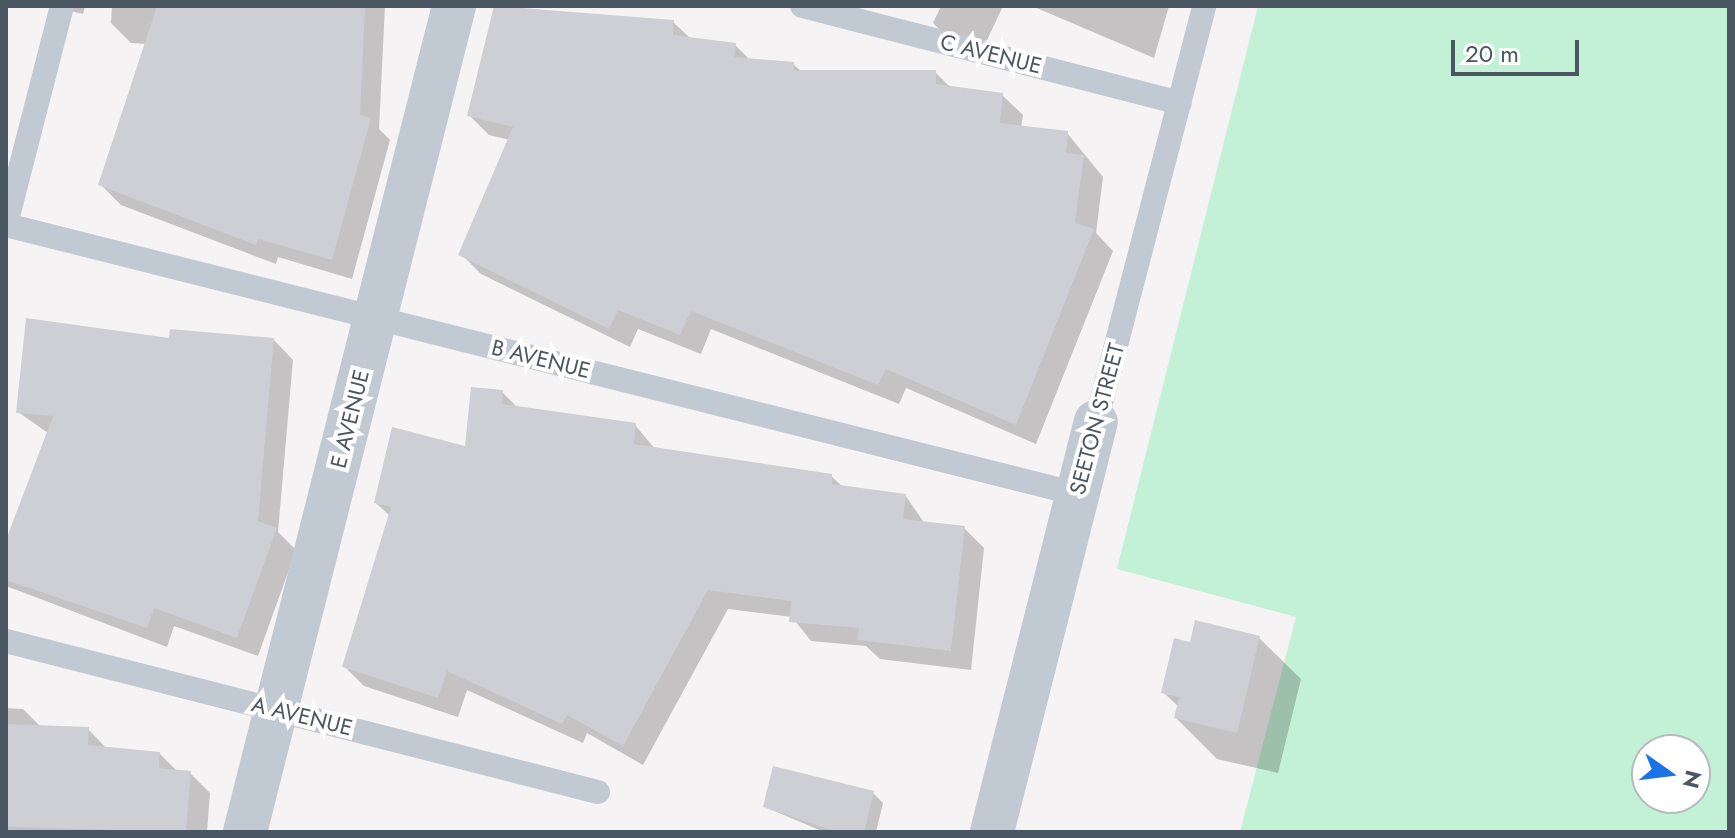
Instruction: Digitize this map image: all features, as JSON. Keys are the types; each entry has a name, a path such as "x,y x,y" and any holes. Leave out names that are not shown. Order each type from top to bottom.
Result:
{"street":[{"name":"E AVENUE","path":"245,832 454,6"},
{"name":"SEETON STREET","path":"992,832 1096,422"}],"lane":[{"path":"6,224 62,6"},
{"name":"C AVENUE","path":"802,6 1180,103"},
{"name":"SEETON STREET","path":"1096,422 1204,6"},
{"name":"B AVENUE","path":"6,224 1077,494"},
{"name":"A AVENUE","path":"6,641 598,792"}],"green space":[{"path":"1258,6 1729,6 1729,832 1240,832 1296,617 1117,569"}],"building":[{"path":"157,6 365,6 360,115 371,118 332,260 258,239 256,245 98,185"},
{"path":"494,6 674,20 673,35 736,43 734,57 794,62 794,70 936,70 936,84 1003,93 1000,123 1068,131 1066,153 1084,155 1075,223 1094,229 1016,425 886,369 878,385 691,311 680,335 618,310 609,329 458,255 513,127 467,116"},
{"path":"26,318 169,338 170,329 274,338 258,521 277,528 237,638 154,608 147,628 6,580 6,540 53,416 16,413"},
{"path":"471,387 503,390 502,404 636,423 634,444 832,474 832,484 906,494 903,519 965,526 951,651 857,640 859,628 789,622 791,601 708,590 623,746 567,715 562,724 447,671 438,698 342,667 391,507 374,503 392,427 465,446"},
{"path":"1195,620 1260,636 1237,733 1174,718 1179,697 1161,693 1174,638 1190,642"},
{"path":"6,724 89,727 88,745 160,752 159,768 191,771 186,832 6,827"},
{"path":"773,766 874,791 864,832 837,832 763,807"}]}
